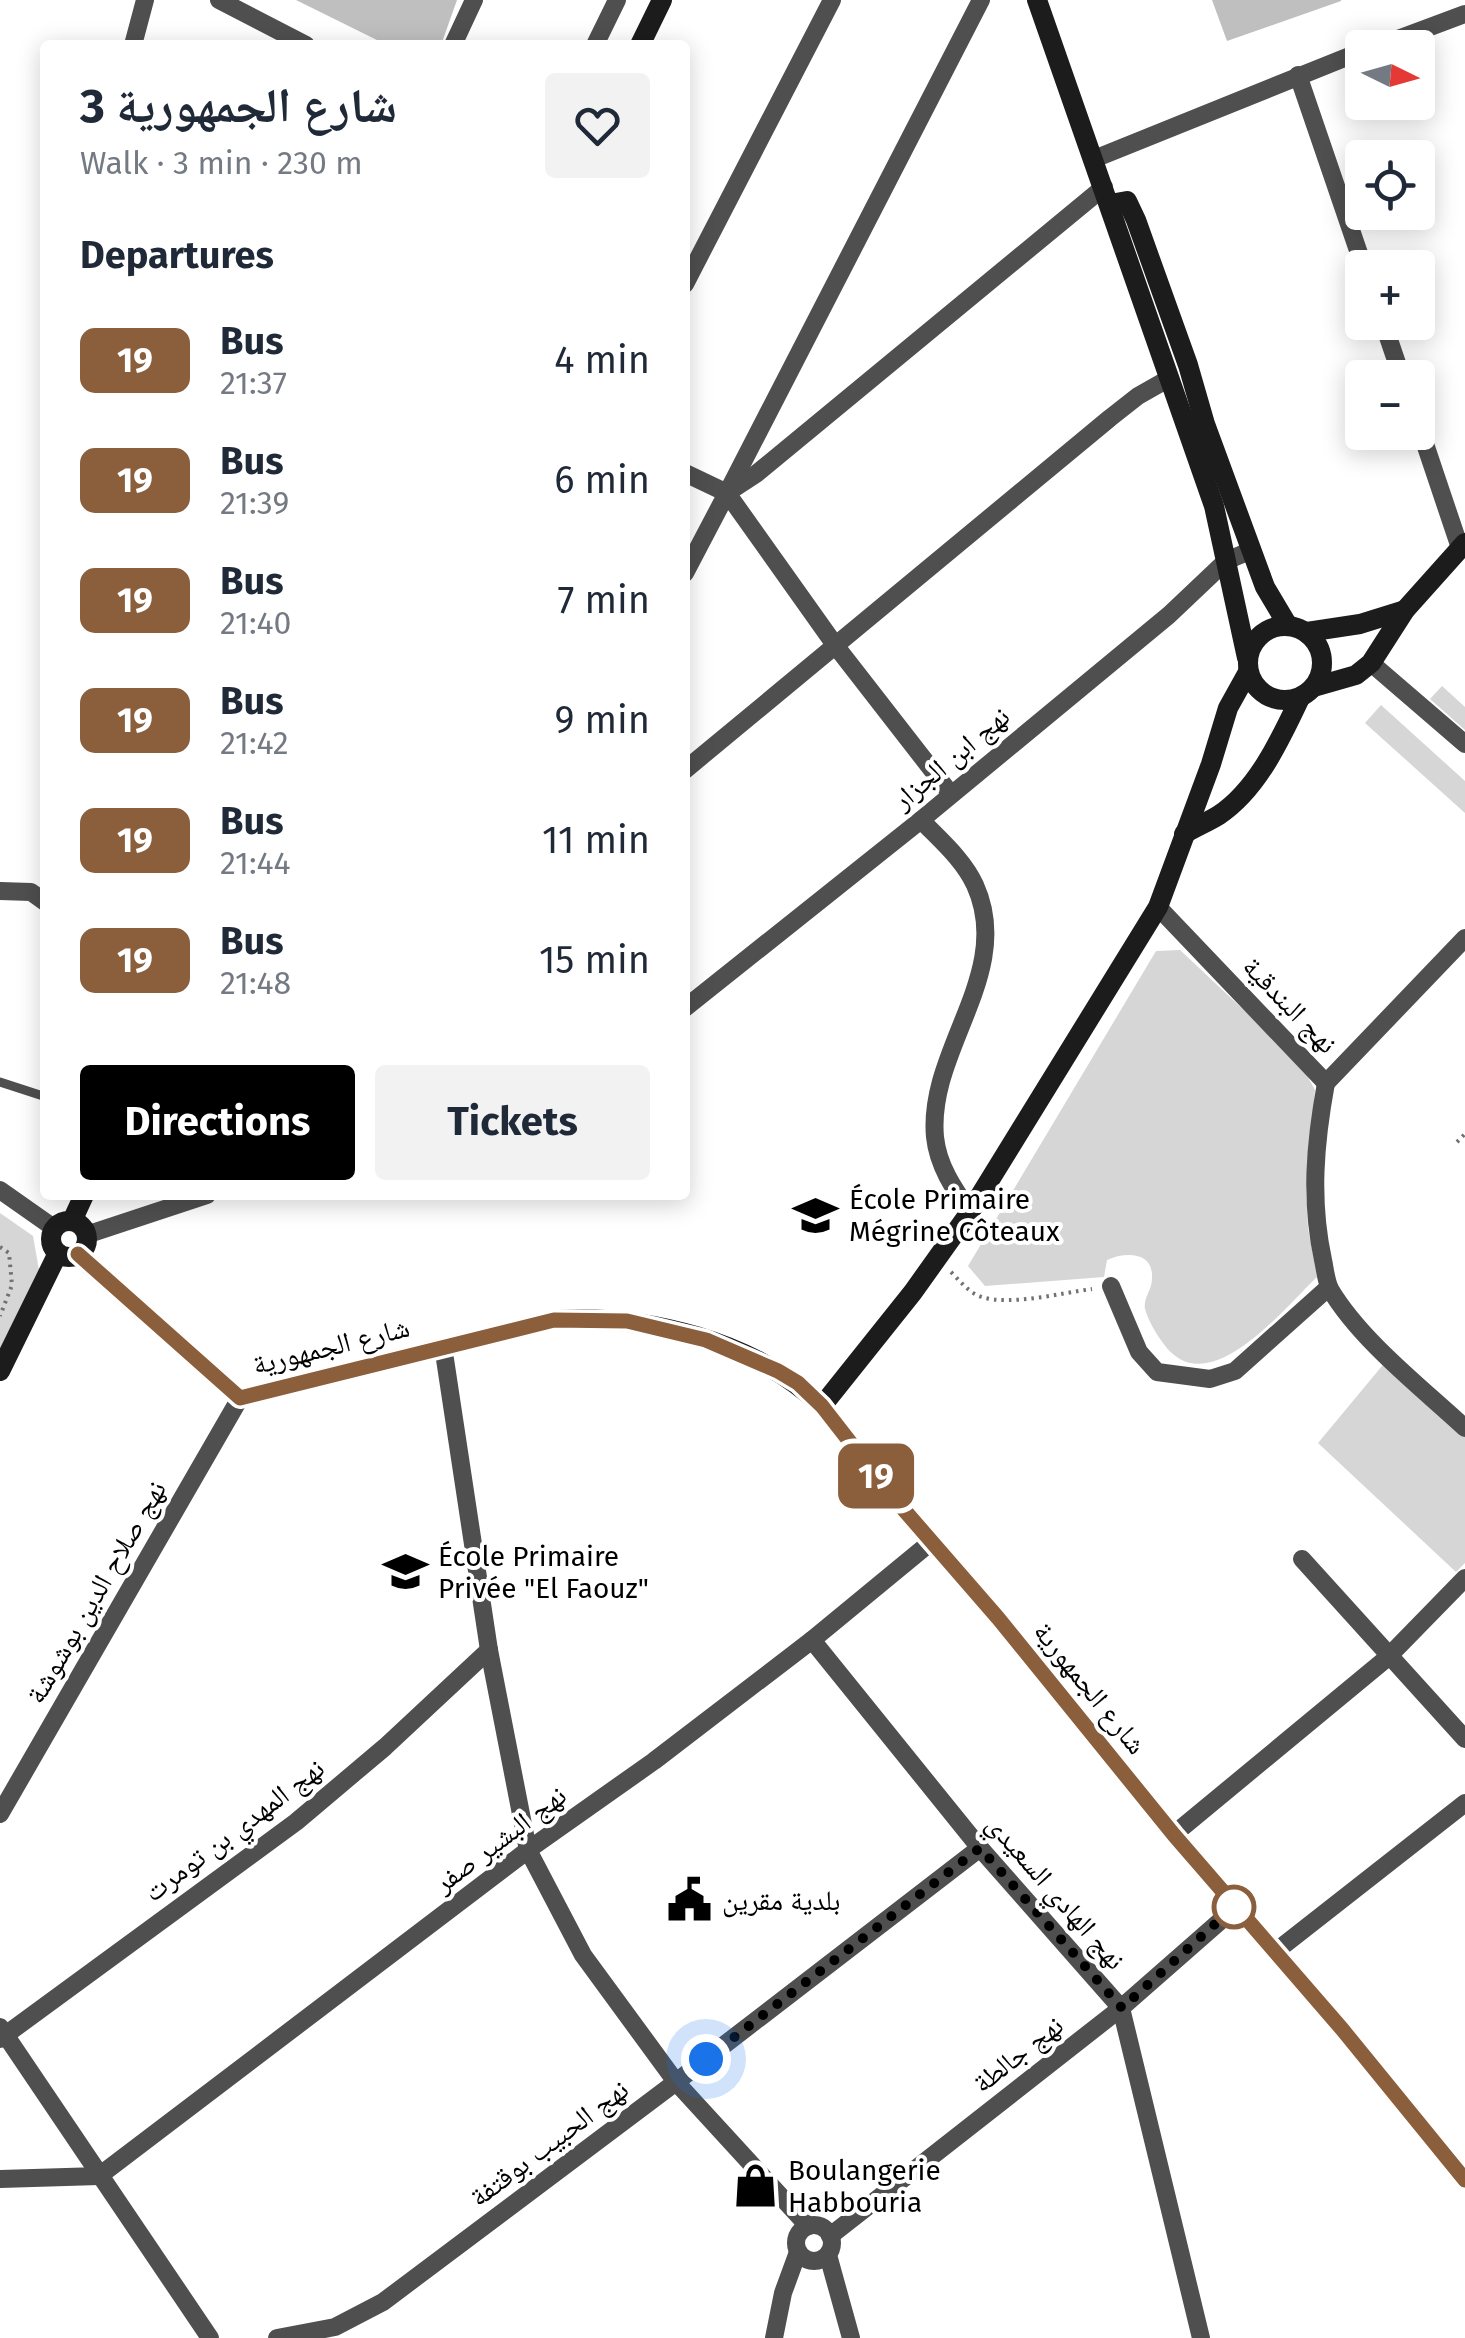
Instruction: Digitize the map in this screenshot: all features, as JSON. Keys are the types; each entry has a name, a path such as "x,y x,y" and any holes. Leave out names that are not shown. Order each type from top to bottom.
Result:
{"street":[{"path":"135,40 145,0"},
{"path":"218,0 296,40"},
{"path":"455,40 474,0"},
{"path":"598,40 618,0"},
{"path":"642,40 662,0"},
{"path":"690,274 832,0"},
{"path":"690,563 981,0"},
{"path":"1037,0 1214,506 1255,687 1268,697 1284,701 1356,675 1371,663 1405,610 1463,546 1428,450"},
{"path":"1422,30 1465,14"},
{"path":"1094,159 1345,58"},
{"path":"1298,75 1358,250"},
{"path":"727,493 1107,196"},
{"path":"1107,196 1127,202 1136,220 1265,587 1297,628 1319,646 1323,660 1279,742 1236,800 1184,834"},
{"path":"690,766 1110,418 1168,379"},
{"path":"690,476 727,493 835,646 950,793"},
{"name":"نهج ابن الجزار","path":"690,1004 1169,615 1226,561 1252,550"},
{"path":"822,1406 938,1259 970,1212 1158,906 1256,638 1264,632 1360,624 1405,610"},
{"path":"1371,663 1465,744"},
{"path":"920,820 962,862 985,914 985,956 937,1105 935,1137 946,1176 970,1212"},
{"path":"0,892 31,892 40,898"},
{"name":"نهج البندقية","path":"1158,906 1326,1083 1465,938"},
{"path":"1326,1083 1313,1188 1329,1287 1376,1346 1465,1428"},
{"path":"0,1190 70,1239"},
{"path":"0,1371 70,1239 82,1200"},
{"path":"70,1239 191,1200"},
{"name":"شارع الجمهورية","path":"70,1239 240,1398 554,1320 627,1321 706,1340 798,1383 822,1406 1174,1835 1465,2180"},
{"path":"1111,1286 1139,1352 1157,1372 1210,1379 1236,1371 1329,1287"},
{"path":"442,1346 489,1650 528,1850 584,1955 676,2082 808,2226 821,2227 829,2245 851,2338"},
{"name":"نهج صلاح الدين بوشوشة","path":"0,1814 240,1398"},
{"name":"نهج البشير صفر","path":"99,2176 528,1850 654,1761 812,1640 931,1542"},
{"path":"1302,1560 1465,1740"},
{"path":"1174,1835 1387,1658 1465,1578"},
{"name":"نهج الهادي السعيدي","path":"812,1640 980,1848 1122,2008 1201,2338"},
{"name":"نهج المهدي بن تومرت","path":"2,2034 296,1822 386,1746 489,1650"},
{"path":"1275,1952 1465,1803"},
{"name":"نهج الحبيب بوقتفة","path":"277,2338 335,2327 382,2302 980,1848"},
{"name":"نهج جالطة","path":"829,2245 1122,2008 1235,1908"},
{"path":"2,2034 99,2176 193,2329 210,2338"},
{"path":"0,2180 99,2176"},
{"path":"774,2338 783,2293 798,2252 798,2236 808,2226"},
{"path":"798,2252 809,2261 823,2259 829,2245"}],"lane":[{"path":"0,1082 40,1095"}],"path":[{"path":"1458,1142 1465,1134"},
{"path":"0,1246 9,1253 12,1285 0,1316"},
{"path":"938,1259 970,1291 985,1298 1028,1298 1111,1286"}],"shaded area":[{"path":"1442,686 1465,707 1465,730 1430,699"},
{"path":"1381,705 1465,781 1465,813 1365,723"},
{"path":"1180,950 1300,1063 1315,1090 1306,1195 1317,1277 1244,1346 1201,1364 1181,1360 1152,1327 1145,1305 1152,1283 1151,1270 1137,1256 1107,1260 1104,1277 985,1286 968,1266 1156,951"},
{"path":"0,1213 33,1236 39,1270 0,1349"},
{"path":"1387,1360 1465,1432 1465,1563 1456,1572 1318,1443"}],"building":[{"path":"296,0 457,0 443,40 377,40"},
{"path":"1212,0 1341,0 1341,1 1227,41"}],"bus line":[{"name":"19","path":"78,1254 240,1398 554,1320 587,1318 627,1321 706,1340 798,1383 822,1406 892,1496 1465,2180"}],"place":[{"name":"École Primaire Mégrine Côteaux","path":"816,1215"},
{"name":"École Primaire Privée \"El Faouz\"","path":"405,1572"},
{"name":"بلدية مقرين","path":"689,1900"},
{"name":"Boulangerie Habbouria","path":"755,2186"}],"route":[{"path":"706,2059 980,1848 1122,2008 1234,1907"}]}
